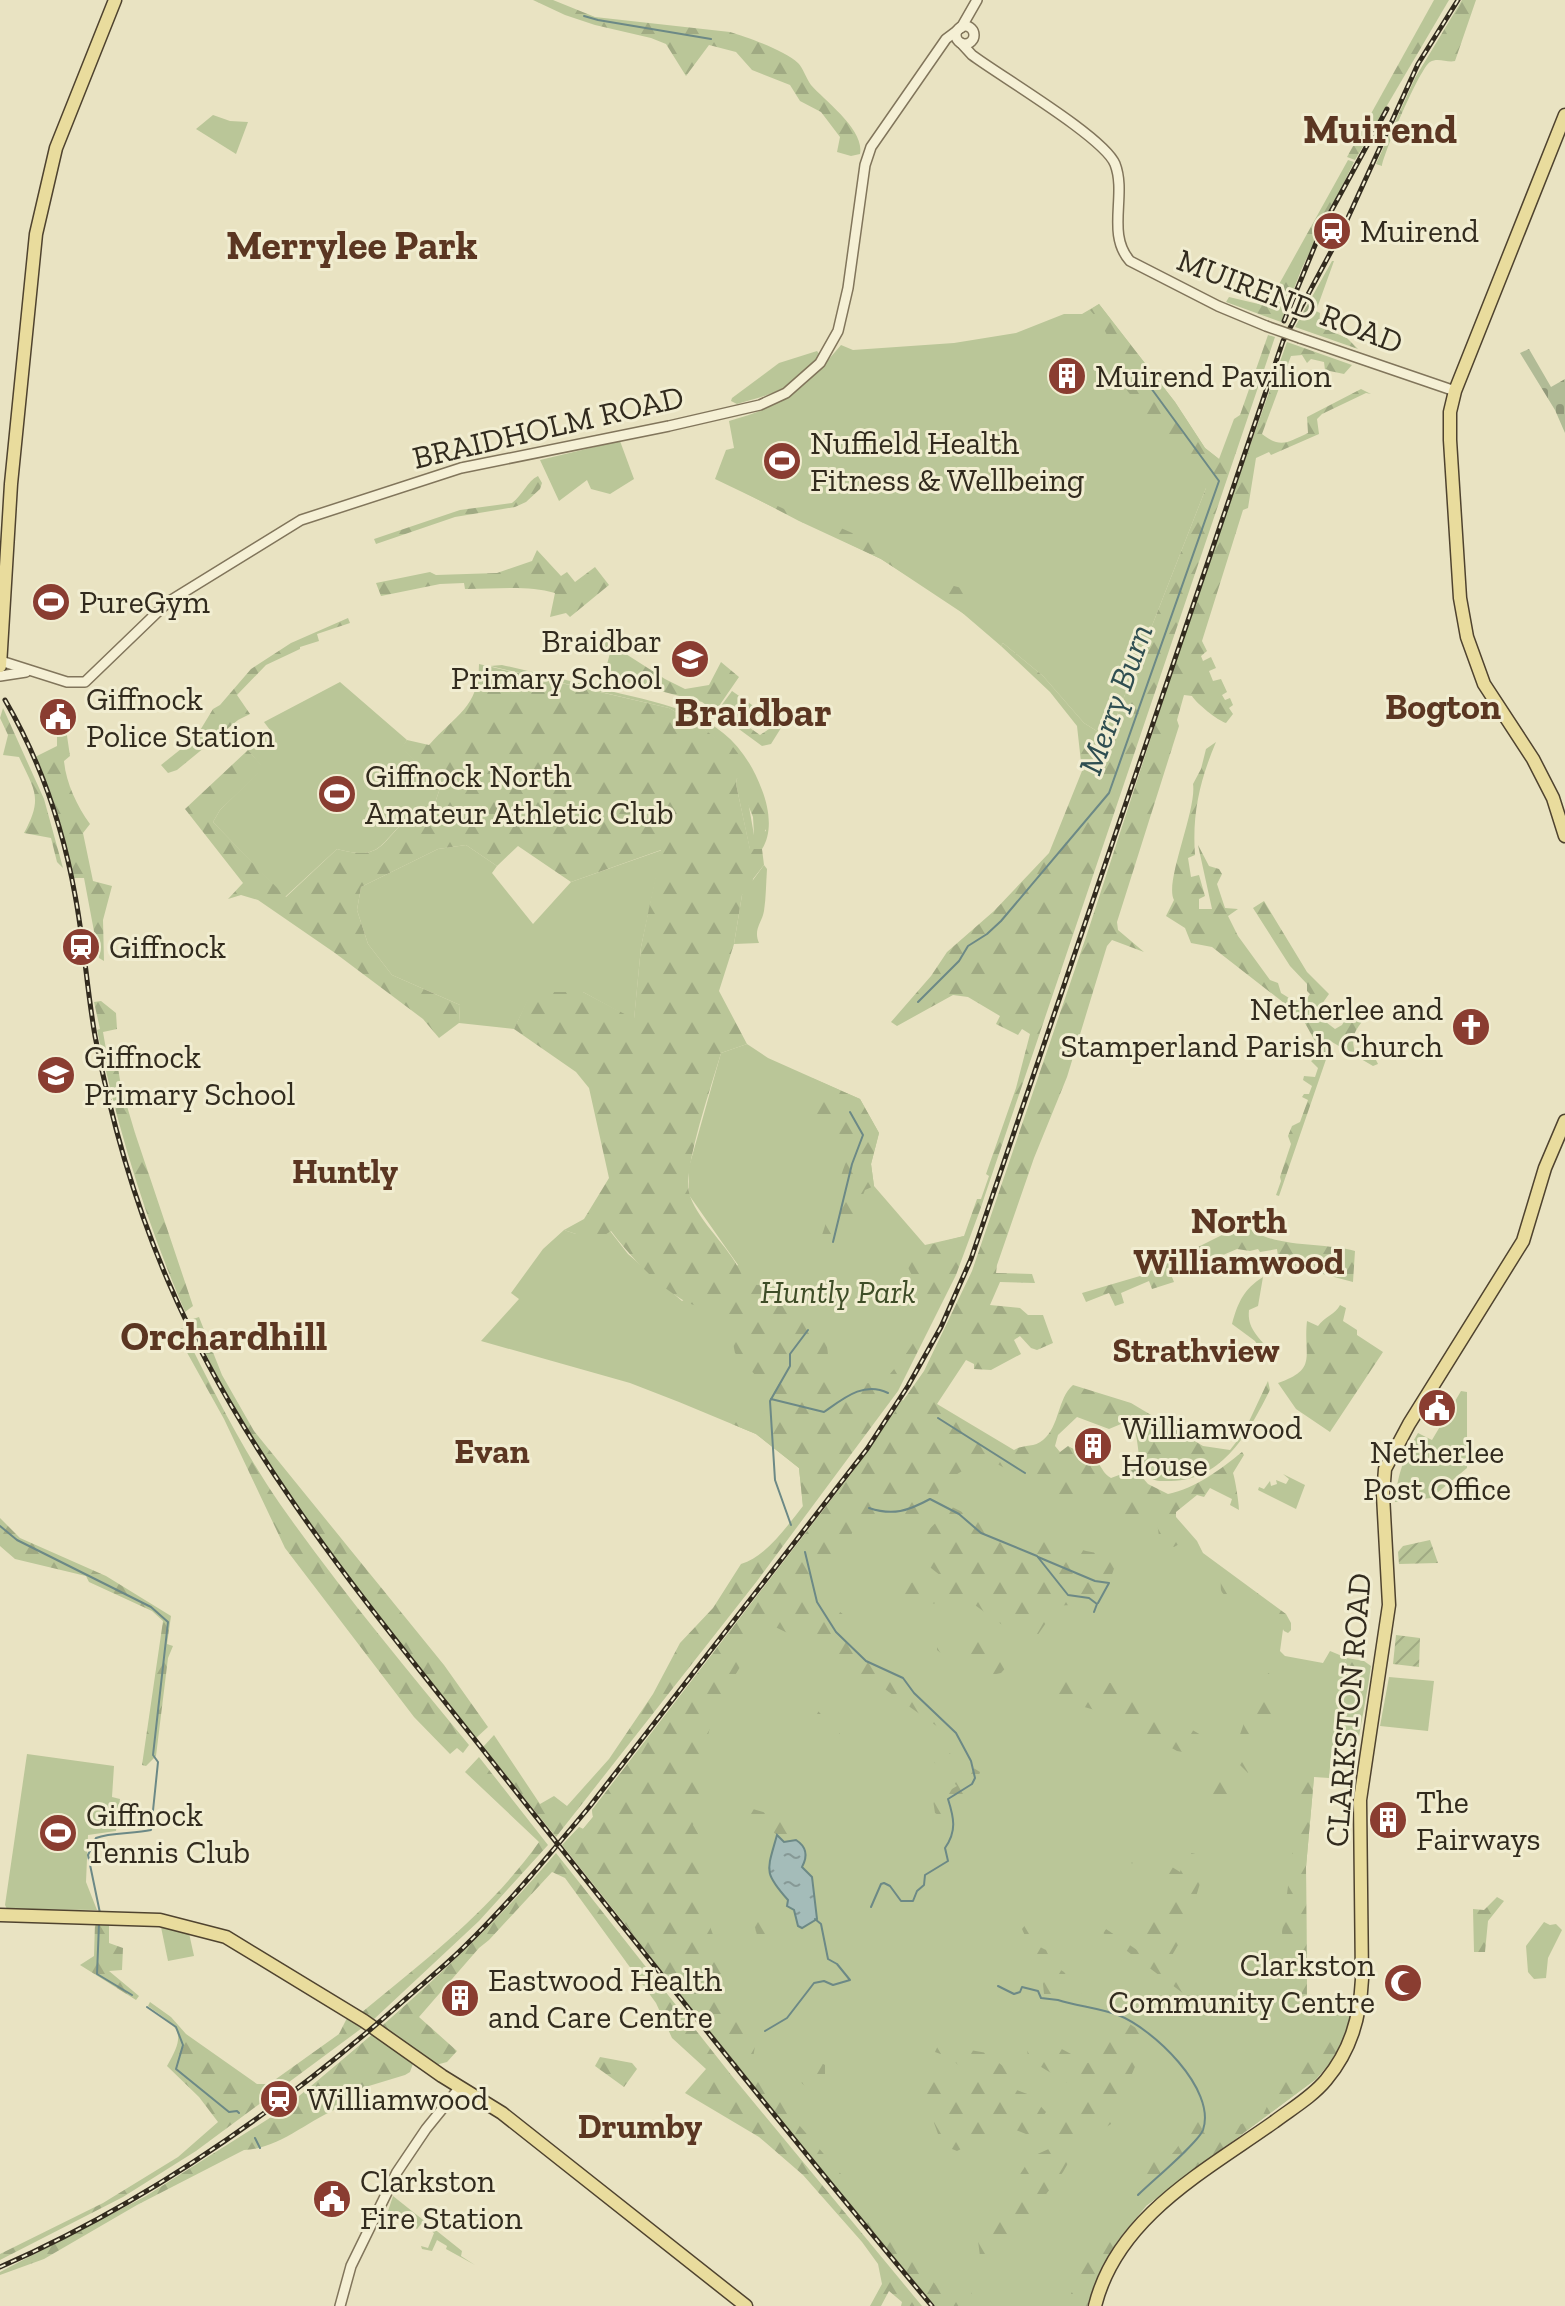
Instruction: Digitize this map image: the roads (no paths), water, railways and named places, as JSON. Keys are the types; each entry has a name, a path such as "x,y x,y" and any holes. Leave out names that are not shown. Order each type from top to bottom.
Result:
{"main road":[{"path":"0,664 8,534 32,265 43,196 64,124 115,0"},
{"path":"1565,115 1455,391 1450,412 1460,598 1467,637 1484,684 1533,759 1553,798 1565,836"},
{"path":"0,520 8,534"},
{"name":"CLARKSTON ROAD","path":"1095,2306 1114,2259 1132,2234 1163,2202 1290,2110 1326,2080 1352,2038 1361,1993 1360,1800 1388,1616 1383,1495 1385,1469 1403,1433 1523,1241 1565,1121"},
{"path":"0,1915 153,1919 184,1924 226,1937 252,1950 516,2122 746,2306"}],"street":[{"path":"960,36 969,43 973,34 976,1"},
{"path":"960,36 976,1"},
{"path":"960,36 966,27 973,34 987,66"},
{"name":"BRAIDHOLM ROAD","path":"0,664 75,684 86,681 168,602 301,520 461,468 760,405 786,393 820,363 834,341 841,322 865,165 871,147 940,49 960,36"},
{"name":"MUIREND ROAD","path":"960,36 987,66 1079,129 1108,153 1119,178 1119,238 1123,252 1130,261 1218,306 1266,326 1455,391"},
{"name":"BRAIDHOLM ROAD","path":"0,676 15,672 33,673"},
{"path":"340,2306 351,2266 397,2172 460,2087"}],"water":[{"path":"777,1835 784,1842 796,1840 802,1846 805,1859 802,1867 812,1877 817,1919 802,1928 798,1926 794,1910 787,1906 788,1900 774,1883 769,1870"}],"waterway":[{"name":"Merry Burn","path":"584,16 711,39"},
{"name":"Merry Burn","path":"918,1002 959,961 968,946 1001,921 1109,793 1219,481 1140,373"},
{"path":"833,1242 852,1164 863,1135 850,1112"},
{"path":"791,1525 775,1480 770,1401 790,1366 790,1354 808,1330"},
{"path":"771,1399 824,1412 862,1390 888,1393"},
{"path":"938,1418 1025,1473"},
{"path":"869,1508 900,1511 930,1499 959,1514 981,1533 1037,1556 1068,1595 1089,1598 1097,1604 1094,1612"},
{"path":"0,1526 17,1540 151,1607 168,1622 153,1755 158,1762 151,1830 96,1838 88,1855 100,1913"},
{"path":"805,1552 817,1602 836,1632 866,1661 903,1678 914,1693 956,1733 971,1761 975,1778 972,1784 948,1799 953,1824 945,1848 948,1861 925,1875 924,1885 913,1901 901,1901 884,1883 871,1907"},
{"path":"1038,1557 1095,1581 1109,1583 1098,1603"},
{"path":"765,2031 787,2018 814,1983 824,1981 833,1985 850,1980 837,1964 828,1959 821,1924 815,1919"},
{"path":"99,1924 97,1974 132,1995"},
{"path":"998,1986 1014,1994 1020,1992 1022,1987 1038,1991 1041,1998 1118,2015 1164,2046 1191,2079 1205,2114 1203,2130 1184,2153 1138,2195"},
{"path":"147,2007 176,2027 183,2045 176,2069 229,2112 239,2113"},
{"path":"255,2138 260,2148"}],"railway":[{"path":"0,2267 108,2214 260,2116 356,2042 482,1929 590,1806 867,1449 908,1386 941,1327 971,1259 1283,341 1341,233 1418,64 1458,0"},
{"path":"1284,321 1323,226 1387,109"},
{"path":"5,700 39,770 64,845 78,913 101,1067 135,1192 168,1281 199,1347 234,1410 272,1472 356,1589 709,2034 932,2306"}],"place":[{"name":"Muirend","path":"1332,231"},
{"name":"Muirend Pavilion","path":"1067,376"},
{"name":"Nuffield Health Fitness & Wellbeing","path":"782,461"},
{"name":"PureGym","path":"51,602"},
{"name":"Braidbar Primary School","path":"690,659"},
{"name":"Giffnock Police Station","path":"58,717"},
{"name":"Giffnock North Amateur Athletic Club","path":"337,794"},
{"name":"Giffnock","path":"81,947"},
{"name":"Netherlee and Stamperland Parish Church","path":"1471,1027"},
{"name":"Giffnock Primary School","path":"56,1075"},
{"name":"Netherlee Post Office","path":"1437,1408"},
{"name":"Williamwood House","path":"1093,1446"},
{"name":"The Fairways","path":"1388,1820"},
{"name":"Giffnock Tennis Club","path":"58,1833"},
{"name":"Clarkston Community Centre","path":"1403,1983"},
{"name":"Eastwood Health and Care Centre","path":"460,1998"},
{"name":"Williamwood","path":"279,2099"},
{"name":"Clarkston Fire Station","path":"332,2199"}],"district":[{"name":"Muirend","path":"1380,129"},
{"name":"Merrylee Park","path":"352,245"},
{"name":"Bogton","path":"1443,706"},
{"name":"Braidbar","path":"753,712"},
{"name":"Huntly","path":"345,1171"},
{"name":"North Williamwood","path":"1239,1240"},
{"name":"Orchardhill","path":"224,1336"},
{"name":"Strathview","path":"1196,1350"},
{"name":"Evan","path":"492,1451"},
{"name":"Drumby","path":"640,2126"}],"park label":[{"name":"Huntly Park","path":"838,1292"}]}
